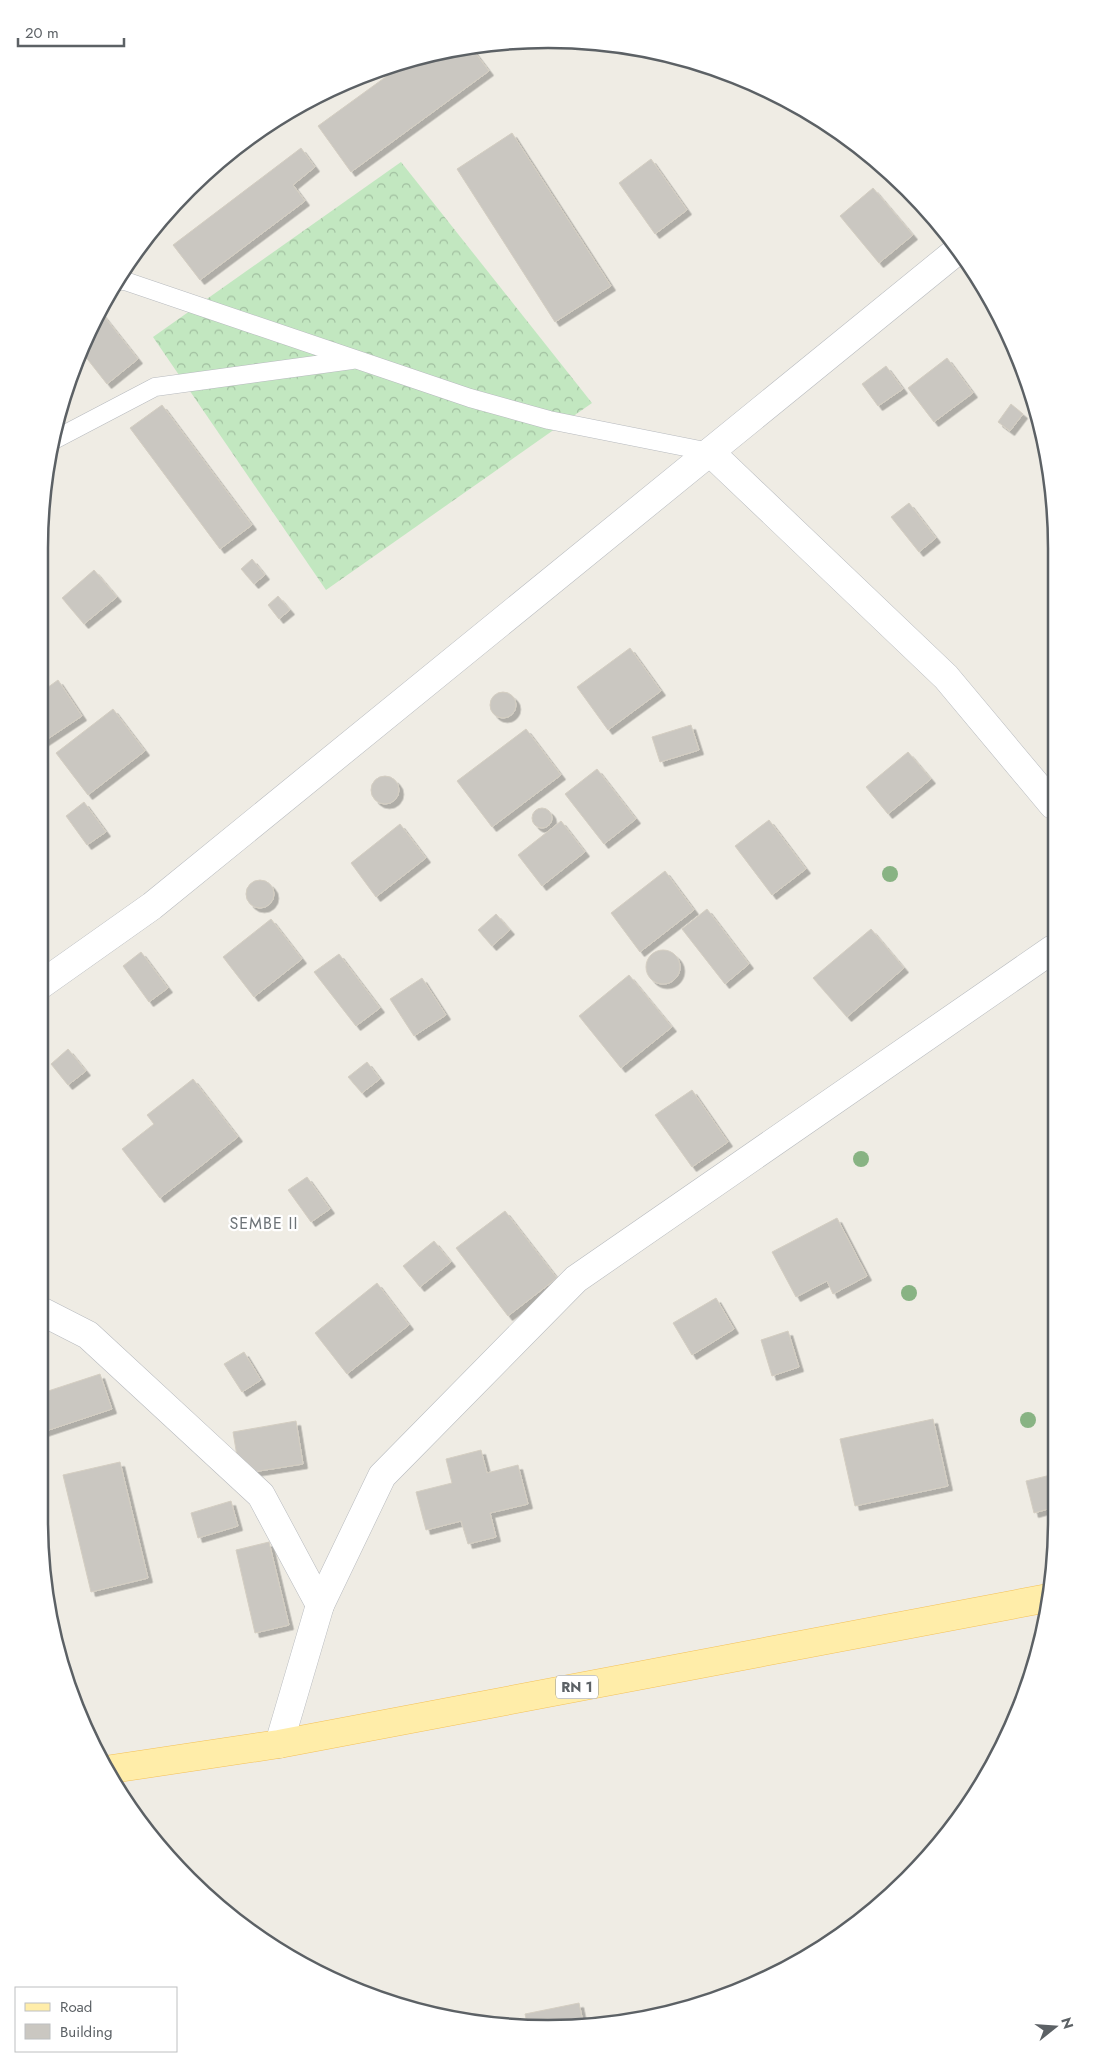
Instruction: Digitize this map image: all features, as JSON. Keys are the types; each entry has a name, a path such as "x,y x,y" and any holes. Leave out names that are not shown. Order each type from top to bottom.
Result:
{"main road":[{"name":"RN 1","path":"113,1769 279,1744 1041,1599"}],"street":[{"path":"48,980 152,906 952,255"},
{"path":"710,452 946,677 1048,799"},
{"path":"279,1744 320,1605 382,1476 576,1279 1048,952"},
{"path":"48,1315 88,1335 261,1495 320,1605"}],"lane":[{"path":"125,281 470,398 549,420 710,452"},
{"path":"61,436 155,387 355,359"}],"green space":[{"path":"401,162 592,403 326,590 153,337"}],"building":[{"path":"475,53 489,71 351,172 318,126 391,73 450,57"},
{"path":"512,133 611,286 555,322 457,169"},
{"path":"301,148 315,167 293,185 305,201 200,280 173,245"},
{"path":"651,159 687,210 655,234 619,183"},
{"path":"873,188 913,235 879,263 840,216"},
{"path":"104,316 138,359 107,384 86,357"},
{"path":"947,358 973,393 934,422 908,388"},
{"path":"886,366 903,389 878,406 862,384"},
{"path":"1011,404 1023,414 1010,431 998,422"},
{"path":"162,405 252,525 220,549 130,428"},
{"path":"909,503 936,538 919,552 891,517"},
{"path":"252,559 265,575 254,584 241,569"},
{"path":"94,570 117,597 84,624 62,598"},
{"path":"278,596 290,610 279,619 268,605"},
{"path":"630,648 661,691 608,730 577,687"},
{"path":"58,680 82,716 48,739 48,687"},
{"path":"503,692 512,696 516,705 512,714 503,718 494,714 490,705 494,696"},
{"path":"113,709 145,751 88,795 56,753"},
{"path":"691,725 699,750 660,762 652,737"},
{"path":"526,729 561,775 492,827 457,781"},
{"path":"908,752 931,779 888,814 866,787"},
{"path":"597,769 636,819 604,844 565,794"},
{"path":"385,776 395,780 399,790 395,800 385,804 375,800 371,790 375,780"},
{"path":"84,802 106,832 87,845 66,816"},
{"path":"542,808 549,811 552,818 549,825 542,828 535,825 532,818 535,811"},
{"path":"769,820 806,869 772,895 735,846"},
{"path":"561,821 585,852 542,886 518,855"},
{"path":"400,824 426,858 376,897 351,863"},
{"path":"665,871 694,910 640,952 611,913"},
{"path":"260,880 270,884 274,894 270,904 260,908 250,904 246,894 250,884"},
{"path":"707,909 749,964 725,984 682,929"},
{"path":"496,914 510,930 492,946 478,930"},
{"path":"271,919 302,959 254,997 223,957"},
{"path":"871,929 904,968 847,1017 813,978"},
{"path":"663,950 675,955 680,967 675,979 663,984 651,979 646,967 651,955"},
{"path":"141,952 168,988 149,1002 123,966"},
{"path":"339,954 380,1008 356,1026 314,972"},
{"path":"629,975 672,1027 621,1068 579,1016"},
{"path":"422,978 446,1015 414,1036 390,999"},
{"path":"68,1049 86,1071 68,1085 51,1064"},
{"path":"367,1062 380,1079 362,1093 348,1077"},
{"path":"193,1079 238,1137 160,1198 122,1149 154,1124 147,1115"},
{"path":"692,1090 728,1142 692,1167 655,1115"},
{"path":"307,1177 330,1209 311,1222 288,1190"},
{"path":"505,1211 557,1278 508,1316 456,1248"},
{"path":"837,1218 867,1276 833,1294 827,1281 796,1297 772,1252"},
{"path":"434,1241 451,1262 420,1287 403,1266"},
{"path":"377,1283 409,1325 347,1374 315,1333"},
{"path":"716,1298 734,1329 692,1355 673,1323"},
{"path":"788,1331 799,1367 772,1376 761,1340"},
{"path":"244,1352 261,1380 242,1392 224,1364"},
{"path":"100,1374 112,1409 48,1430 48,1391"},
{"path":"933,1419 948,1486 855,1506 840,1439"},
{"path":"296,1421 303,1464 240,1474 233,1432"},
{"path":"481,1450 487,1473 518,1465 528,1504 490,1513 496,1537 468,1544 461,1521 426,1530 416,1492 452,1483 446,1459"},
{"path":"120,1462 148,1578 91,1592 63,1475"},
{"path":"1048,1476 1048,1509 1034,1513 1026,1481"},
{"path":"231,1501 238,1526 198,1538 191,1513"},
{"path":"269,1542 289,1625 255,1633 236,1550"},
{"path":"579,2003 582,2018 548,2020 526,2019 525,2014"}],"district":[{"name":"SEMBE II","path":"264,1223"}]}
